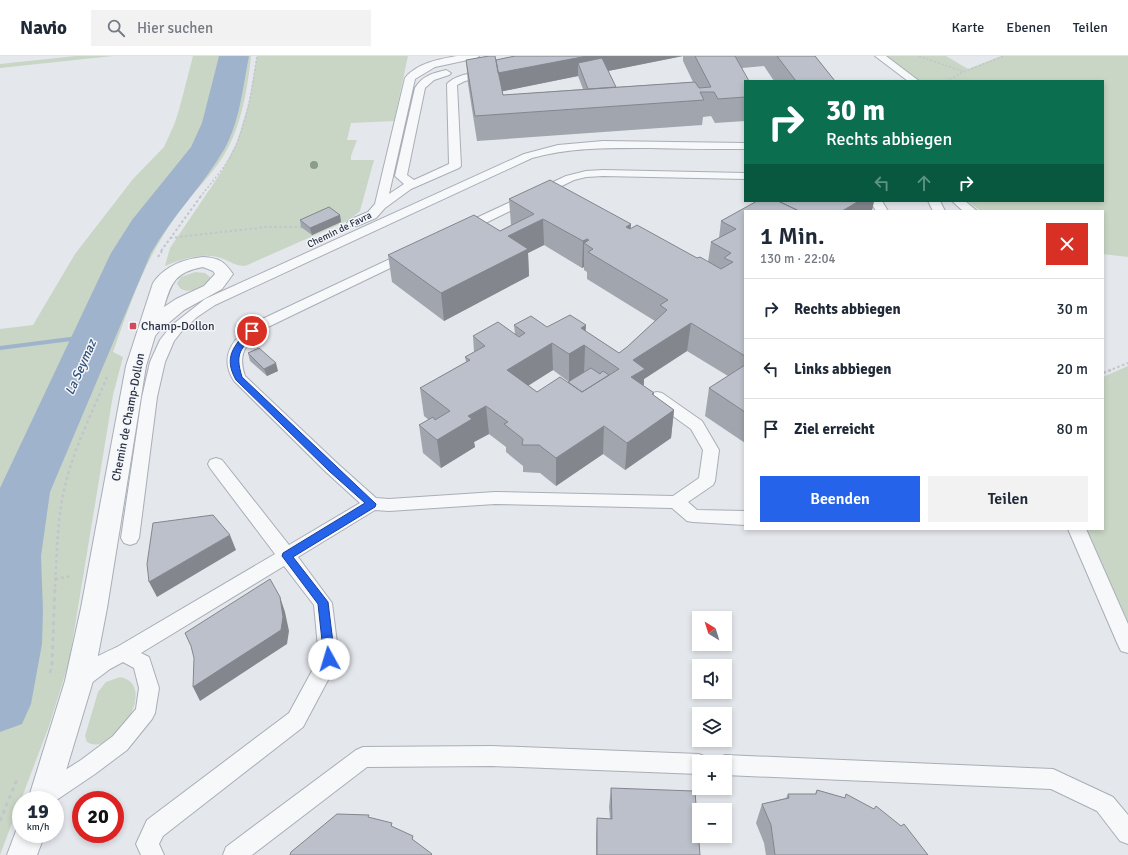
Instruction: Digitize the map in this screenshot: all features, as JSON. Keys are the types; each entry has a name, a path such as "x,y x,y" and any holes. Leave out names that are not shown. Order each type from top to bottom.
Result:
{"street":[{"path":"162,283 166,276 174,270 193,263 204,262 215,264 222,268 224,274 222,280 215,286"},
{"name":"Chemin de Champ-Dollon","path":"46,791 79,681 94,608 132,384 145,335 162,283"},
{"name":"Chemin de Favra","path":"145,335 155,323 166,314 179,305 215,286"},
{"path":"22,855 27,843"}],"lane":[{"name":"Chemin de Favra","path":"215,286 372,215 381,205 410,78 418,71 429,66 474,56"},
{"path":"868,56 901,80"},
{"path":"880,56 913,80"},
{"path":"381,205 413,185 455,166 452,84 495,67 439,74 429,77 422,83 401,176 413,185"},
{"path":"130,538 148,410 159,356 168,338 196,311 210,302 520,159 542,151 568,146 596,144 744,146"},
{"path":"448,236 577,176 603,172 744,176"},
{"path":"959,202 970,210"},
{"path":"372,504 332,468 239,378 234,363 238,346 244,339 263,324 419,250"},
{"path":"79,681 103,663 124,653 372,504 389,505 494,498 676,502 707,481 711,450 697,425 657,397"},
{"path":"153,855 148,844 155,828 296,720 329,659 323,602 216,464"},
{"path":"676,502 693,516 744,518"},
{"path":"1077,530 1128,645"},
{"path":"53,791 120,743 145,713 149,688 142,663 124,653"},
{"path":"234,855 363,757 492,756 692,764"},
{"path":"732,766 1053,779 1105,804 1128,833"}],"path":[{"path":"155,260 231,156 243,127 257,56"},
{"path":"919,56 964,72"},
{"path":"948,80 1004,56"},
{"path":"170,238 267,227 303,227"},
{"path":"162,251 159,260 162,283"},
{"path":"1104,373 1128,363"},
{"path":"49,678 52,663 58,524 61,505 73,459 110,370"},
{"path":"0,821 20,771"}],"green space":[{"path":"76,56 113,56 0,68 0,64"},
{"path":"193,56 251,56 243,107 230,144 214,169 180,210 157,246 144,271 113,352 123,357 113,395 69,662 49,726 24,791 12,791 12,823 0,855 0,329 33,325 75,254 133,179 164,147 179,110"},
{"path":"257,56 408,56 394,121 351,123 347,140 357,140 351,160 374,160 360,211 349,220 245,266 241,266 214,256 199,256 165,266 170,248 222,171 237,142 249,102"},
{"path":"880,56 946,56 968,69 1001,56 1128,56 1128,257 1104,254 1104,210 980,210 968,202 1104,202 1104,80 913,80"},
{"path":"195,272 205,273 210,277 210,280 203,286 193,290 188,291 180,288 177,283 181,277"},
{"path":"1128,366 1128,622 1087,530 1104,530 1104,377"},
{"path":"120,677 131,682 136,692 134,705 129,718 120,731 109,740 98,744 87,742 85,736 98,692 106,682"}],"building":[{"path":"495,56 503,95 695,82 699,88 711,87 695,56 735,56 748,80 744,80 744,97 718,99 714,92 700,92 704,100 475,116 466,60"},
{"path":"515,56 587,56 498,73 496,60"},
{"path":"777,56 815,56 834,80 795,80"},
{"path":"602,58 616,87 588,89 578,63"},
{"path":"550,180 631,224 626,227 630,229 637,225 697,258 700,257 721,269 733,262 724,258 731,253 711,242 736,229 721,221 755,202 780,202 797,210 744,210 744,355 691,323 633,360 645,369 631,377 654,393 652,394 674,410 627,443 604,426 556,458 539,445 522,445 523,439 504,424 508,422 486,406 468,416 472,419 437,440 419,425 433,417 435,420 450,411 420,388 470,360 465,357 485,346 473,336 498,322 519,337 525,333 514,325 531,316 547,327 570,315 586,325 581,328 619,353 667,310 660,305 668,300 588,252 593,249 584,243 589,240 587,239 583,241 543,219 508,236 528,249 441,293 388,255 474,215 500,231 534,214 509,199","holes":["552,343 569,354 584,345 619,369 582,392 560,377 537,392 507,370"]},
{"path":"780,202 857,202 844,210 797,210"},
{"path":"329,207 340,215 310,228 300,220"},
{"path":"259,348 276,363 264,369 248,353"},
{"path":"744,366 744,411 709,388"},
{"path":"591,368 600,374 603,371 609,375 582,392 568,382"},
{"path":"213,515 230,535 149,582 147,564 153,523"},
{"path":"270,579 280,597 283,617 281,630 193,687 194,658 191,646 185,633"},
{"path":"611,788 692,791 692,795 695,795 696,803 692,803 692,843 699,843 700,855 597,855 597,818 612,819"},
{"path":"817,790 845,798 846,794 874,809 876,806 901,826 904,824 928,855 775,855 771,825 762,804 789,798 788,794 816,794"},
{"path":"337,814 369,815 368,817 392,823 391,826 413,836 412,839 432,854 290,855 291,852"}],"waterway":[{"name":"La Seymaz","path":"0,704 12,644 14,611 13,556 24,492 131,253 146,228 194,168 208,147 219,123 234,56"},
{"path":"0,348 93,336"}],"place":[{"name":"Champ-Dollon","path":"133,326"}],"route":[{"path":"252,331 238,346 234,370 239,378 332,468 372,504 287,556 323,602 329,659"}]}
